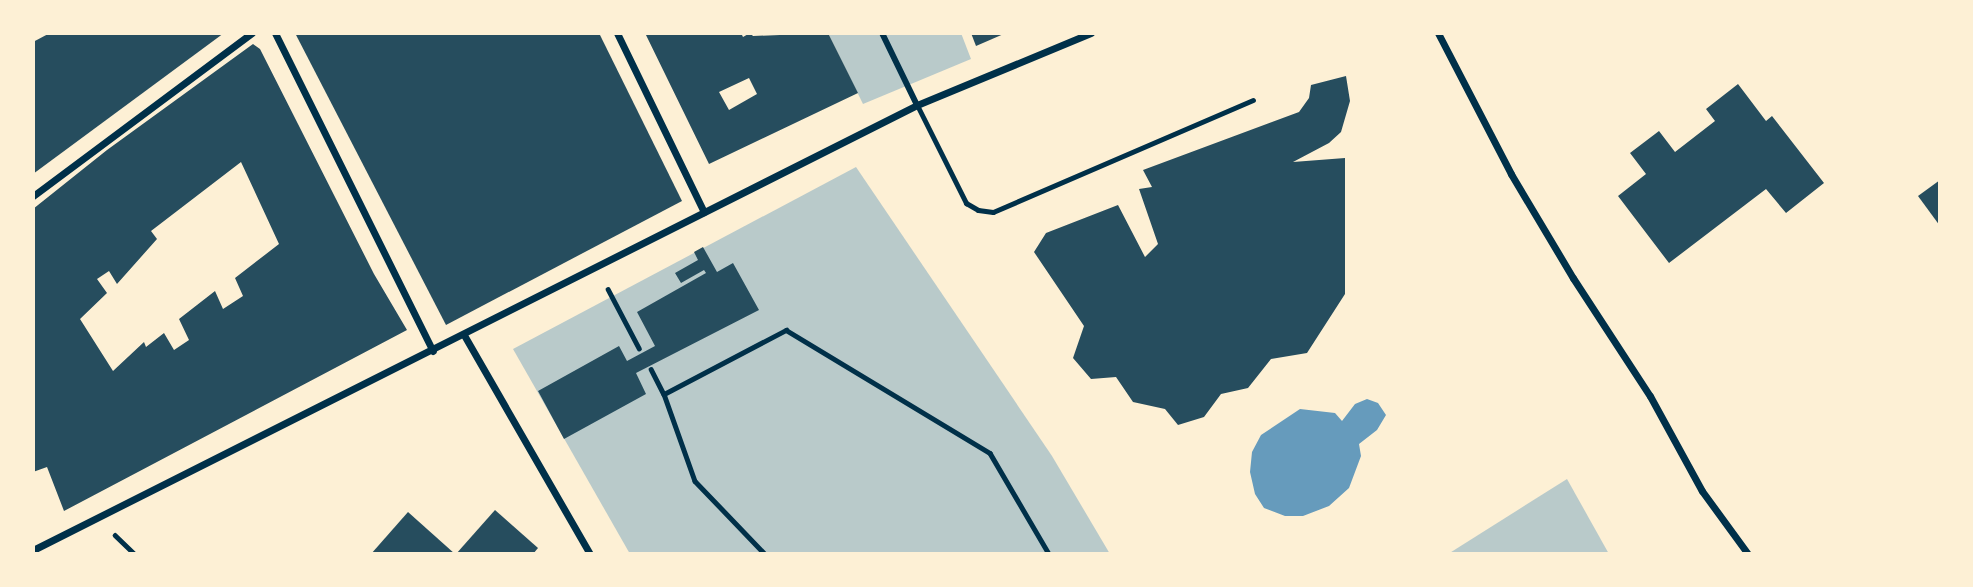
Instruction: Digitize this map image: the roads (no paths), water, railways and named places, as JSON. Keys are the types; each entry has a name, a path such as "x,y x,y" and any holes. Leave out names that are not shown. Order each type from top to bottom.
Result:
{"street":[{"path":"33,196 252,33"},
{"path":"275,33 433,351"},
{"path":"617,33 704,212"},
{"path":"882,33 917,105"},
{"path":"34,548 433,351 917,105 1091,33"},
{"path":"1438,33 1511,174 1559,255 1650,396 1702,491 1748,554"},
{"path":"464,335 590,554"}],"lane":[{"path":"917,105 966,203 978,211 993,212 1253,100"}],"water":[{"path":"1367,399 1378,403 1386,415 1377,430 1359,444 1361,456 1349,488 1329,506 1303,516 1285,516 1264,508 1255,494 1250,472 1252,452 1261,435 1300,409 1335,413 1342,421 1355,404"}]}
